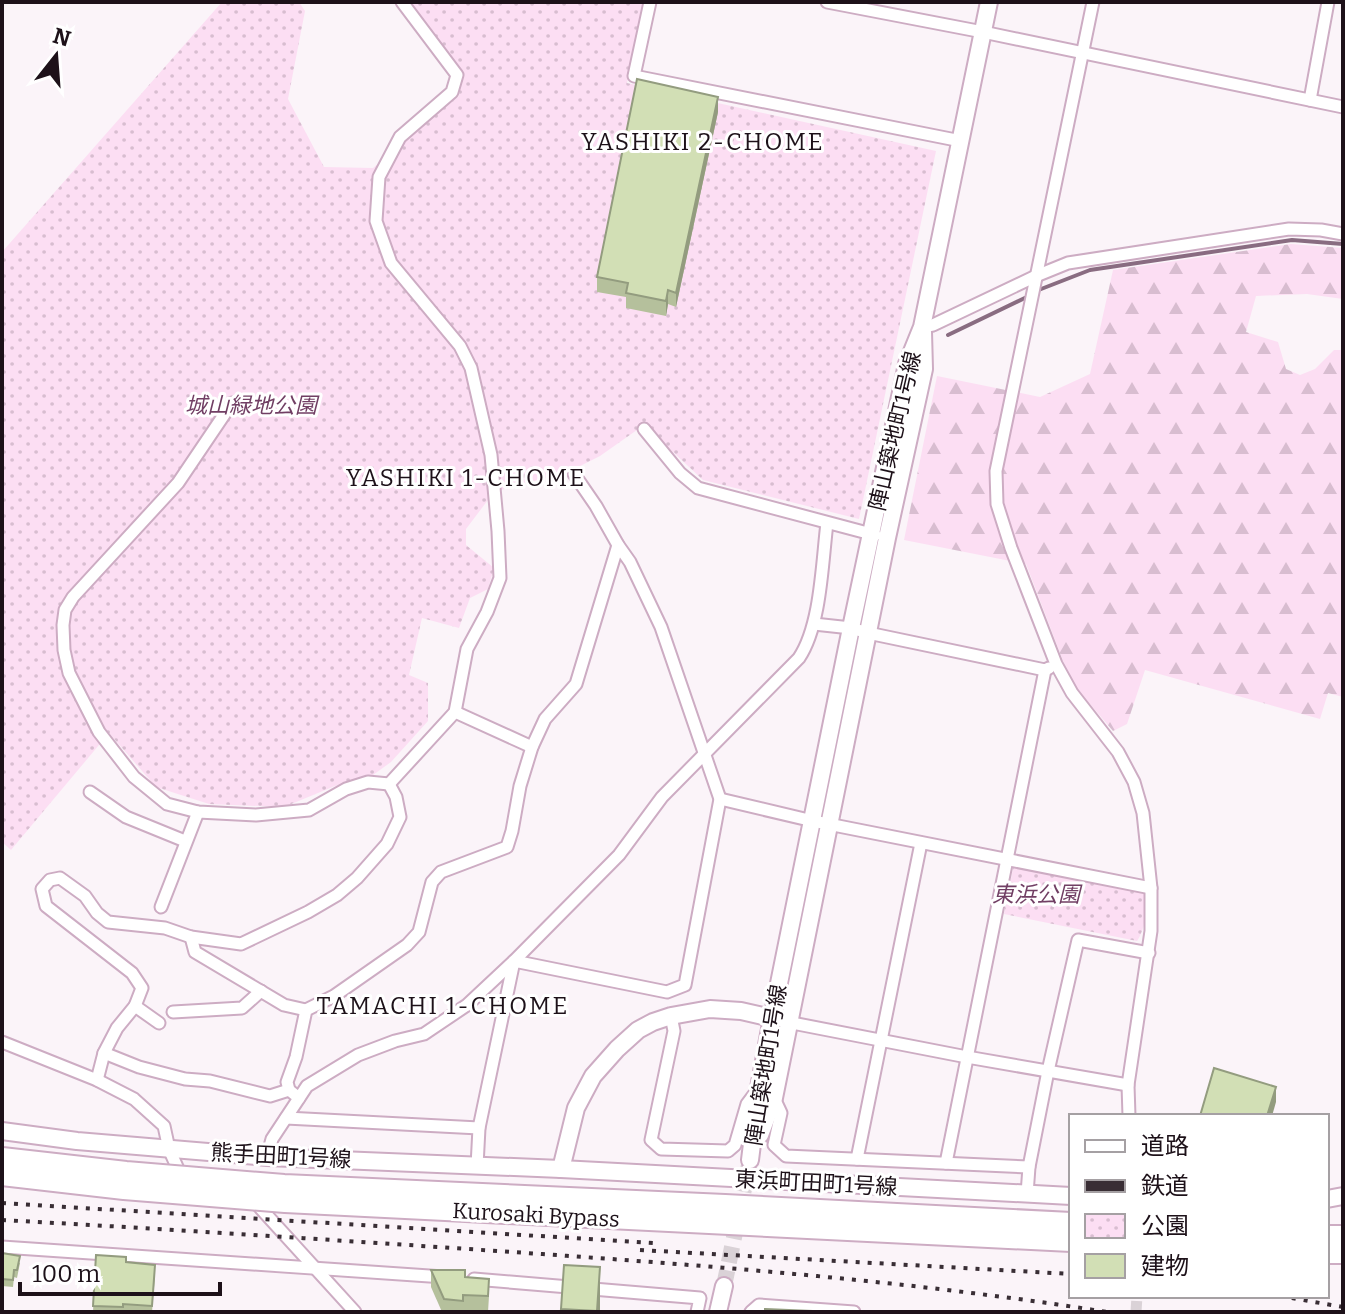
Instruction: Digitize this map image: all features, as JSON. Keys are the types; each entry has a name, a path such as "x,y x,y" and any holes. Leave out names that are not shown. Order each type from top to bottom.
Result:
{"highway":[{"name":"Kurosaki Bypass","path":"2,1158 284,1185 1069,1223"},
{"name":"Kurosaki Bypass","path":"2,1175 285,1202 1069,1241"}],"street":[{"path":"389,784 455,712 467,649 487,612 500,578 491,455 471,368 460,346 391,263 376,221 379,177 400,137 452,92 457,75 402,2"},
{"path":"650,2 634,76 961,141"},
{"path":"827,2 1343,107"},
{"name":"陣山築地町1号線","path":"879,536 868,633 790,1022 774,1098 750,1160 772,1018 851,628 924,369 922,327 989,2"},
{"path":"1093,2 996,471 997,504 1056,664 1072,693 1118,752 1134,782 1143,813 1151,888 1151,931 1128,1085 1129,1114"},
{"path":"1310,100 1328,2"},
{"path":"922,327 933,325 1068,263 1289,229 1343,234"},
{"path":"232,403 178,483 73,597 65,610 64,650 69,673 99,732 134,777 167,804 198,812 256,815 309,810 346,789 368,782 389,784"},
{"path":"644,429 680,473 698,488 879,536"},
{"path":"514,961 667,992 685,985 720,799 661,627 630,562 574,474"},
{"path":"267,1157 272,1139 307,1086 358,1055 424,1034 467,1005 514,961 619,855 662,797 799,658 807,646 814,624 827,523"},
{"path":"191,937 195,952 284,1005 306,1010 334,996 407,945 419,932 432,882 441,872 507,847 532,747 545,719 576,684 618,545"},
{"path":"814,624 851,628 1045,670 1056,664"},
{"path":"946,1163 1045,670"},
{"path":"455,712 532,747"},
{"path":"97,1080 104,1053 117,1028 135,1006 142,988 132,973 46,906 42,889 50,880 60,878 85,896 108,922 165,928 191,937 241,944 308,912 337,895 357,878 387,844 400,817 396,797 389,784"},
{"path":"90,792 126,817 185,841"},
{"path":"720,799 830,825 1151,888"},
{"path":"161,907 198,812"},
{"path":"857,1159 921,843"},
{"path":"1027,1194 1029,1167 1048,1071 1078,940 1149,953"},
{"path":"477,1166 479,1128 514,961"},
{"path":"173,1012 242,1008 261,991"},
{"path":"135,1006 159,1023"},
{"path":"561,1169 576,1108 593,1076 617,1049 638,1030 653,1022 710,1009 741,1011 967,1057 1128,1085"},
{"path":"299,1098 289,1090 287,1082 306,1010"},
{"path":"671,1016 674,1031 651,1140 661,1149 728,1151 735,1145 747,1104 759,1088"},
{"path":"2,1042 97,1080 134,1099 164,1126 169,1149 185,1186 238,1191 259,1205 355,1312"},
{"path":"104,1053 139,1067 185,1079 270,1096 289,1090"},
{"path":"774,1098 781,1113 774,1145 786,1156 1029,1167"},
{"path":"286,1118 479,1128"},
{"name":"熊手田町1号線","path":"2,1131 77,1141 267,1157 561,1169"},
{"name":"東浜町田町1号線","path":"561,1169 1069,1196"},
{"path":"2,1247 315,1267 700,1298 697,1312"},
{"path":"718,1312 724,1286"},
{"path":"751,1312 759,1305 854,1312"}],"green space":[{"name":"城山緑地公園","path":"222,2 299,2 305,11 288,99 324,167 373,168 459,96 462,71 408,2 644,2 627,83 936,151 859,519 703,480 644,425 600,456 570,471 494,492 466,529 466,545 494,568 488,589 470,598 459,628 422,618 409,675 428,683 428,721 391,762 373,775 335,786 284,807 209,804 156,787 109,733 11,850 2,842 2,252"},
{"path":"1291,244 1343,248 1343,299 1307,294 1256,296 1246,332 1278,342 1286,369 1300,375 1315,369 1334,350 1343,350 1343,697 1328,693 1320,719 1145,670 1127,724 1113,731 1077,689 1026,564 904,540 937,376 1040,397 1090,374 1113,270"},
{"name":"東浜公園","path":"1014,863 1143,891 1145,917 1137,941 1004,914"}],"building":[{"path":"637,79 718,97 676,293 668,290 666,301 626,293 628,283 597,277"},
{"path":"1214,1068 1276,1087 1268,1114 1201,1114"},
{"path":"2,1253 20,1256 13,1280 2,1279"},
{"path":"96,1255 126,1257 126,1262 155,1265 152,1306 93,1306"},
{"path":"564,1265 600,1267 597,1311 561,1309"},
{"path":"431,1270 465,1270 465,1277 489,1279 488,1296 463,1295 463,1301 444,1299"},
{"path":"765,1309 812,1311 812,1312 765,1312"}],"waterway":[{"path":"1036,291 1090,270 1292,240 1343,244"},
{"path":"948,335 1029,296"}],"tunnel":[{"path":"724,1286 750,1160"},
{"path":"1136,1312 1137,1298"}],"railway":[{"path":"2,1203 653,1243"},
{"path":"2,1220 727,1268 879,1282 1107,1312"},
{"path":"640,1250 1069,1274"},
{"path":"1291,1298 1343,1307"}],"district":[{"name":"YASHIKI 2-CHOME","path":"703,142"},
{"name":"YASHIKI 1-CHOME","path":"466,478"},
{"name":"TAMACHI 1-CHOME","path":"443,1006"}]}
